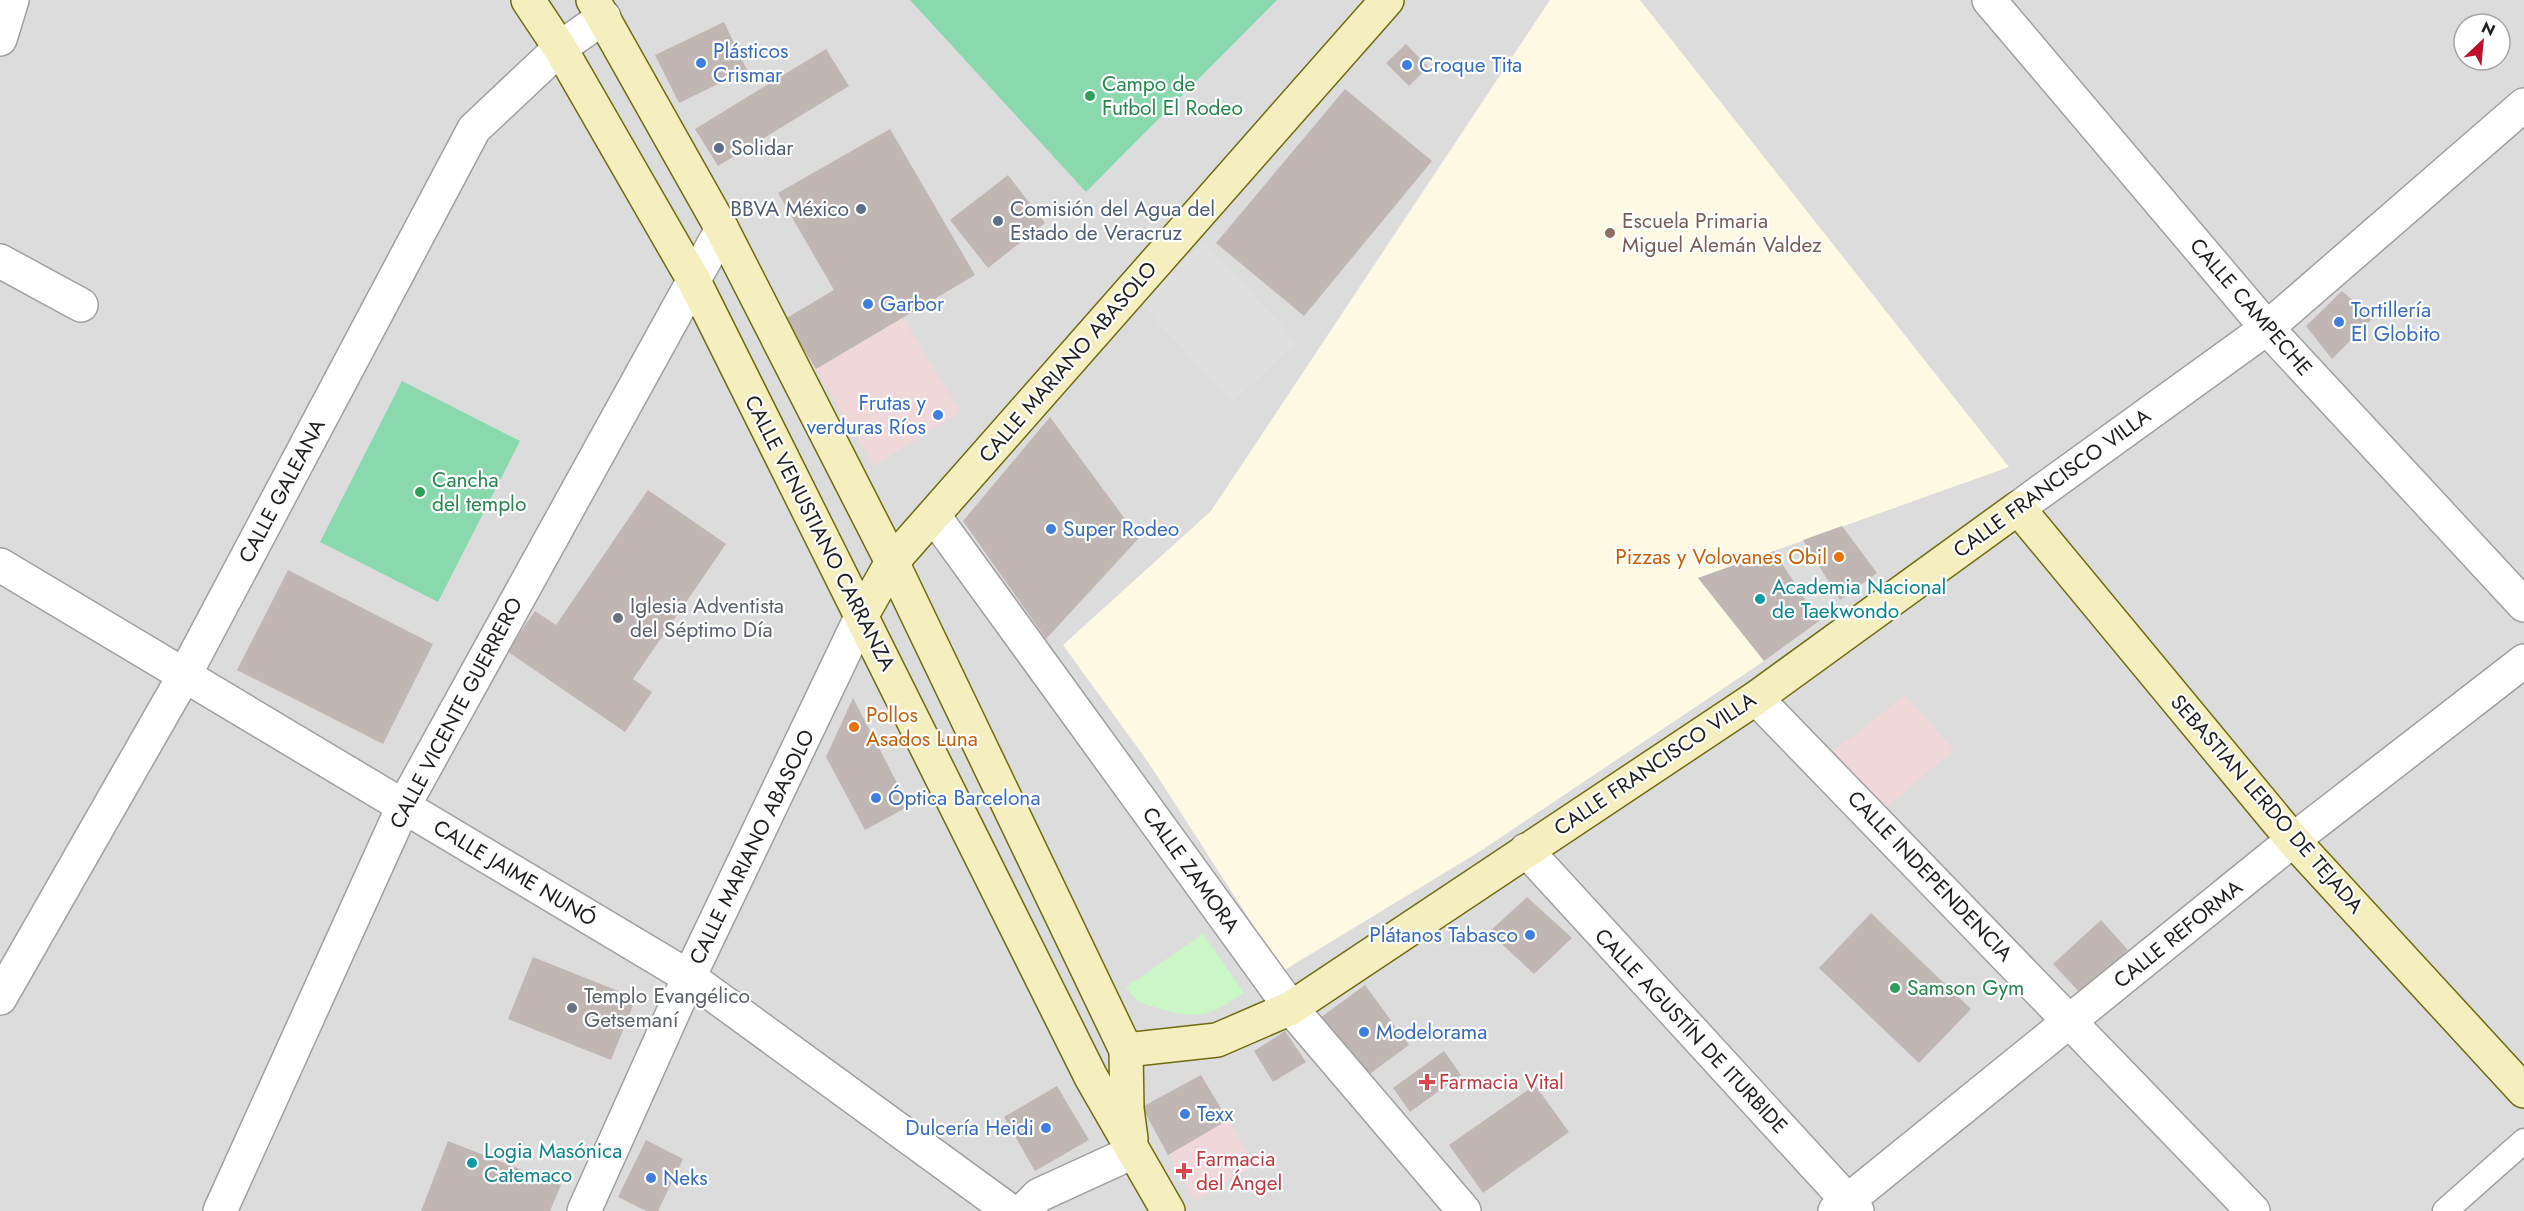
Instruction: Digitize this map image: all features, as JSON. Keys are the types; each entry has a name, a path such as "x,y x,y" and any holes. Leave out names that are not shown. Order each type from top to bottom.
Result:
{"main road":[{"name":"CALLE VENUSTIANO CARRANZA","path":"528,0 560,48 693,279 1091,1077 1133,1152"},
{"name":"CALLE MARIANO ABASOLO","path":"862,615 892,562 1387,0"},
{"path":"598,8 722,229 892,562 1126,1050 1127,1109 1133,1152 1168,1211"},
{"name":"CALLE FRANCISCO VILLA","path":"1126,1050 1217,1040 1291,1008 1756,698 2018,508"},
{"name":"SEBASTIAN LERDO DE TEJADA","path":"2018,508 2293,840 2524,1091"},
{"path":"1091,1077 1126,1050"}],"street":[{"path":"0,39 12,0"},
{"name":"CALLE CAMPECHE","path":"1989,0 2266,328 2524,605"},
{"name":"CALLE GALEANA","path":"0,998 184,676 474,129 560,48 598,8"},
{"name":"CALLE FRANCISCO VILLA","path":"2018,508 2266,328 2524,105"},
{"name":"CALLE VICENTE GUERRERO","path":"219,1211 403,807 722,229"},
{"path":"0,261 81,305"},
{"name":"CALLE ZAMORA","path":"934,516 1291,1008 1464,1211"},
{"name":"CALLE JAIME NUNÓ","path":"0,565 689,977 1010,1211"},
{"name":"CALLE MARIANO ABASOLO","path":"584,1211 689,977 862,615"},
{"name":"CALLE REFORMA","path":"1847,1208 2293,840 2524,661"},
{"name":"CALLE INDEPENDENCIA","path":"1756,698 2253,1211"},
{"name":"CALLE AGUSTÍN DE ITURBIDE","path":"1526,850 1847,1208"},
{"path":"1023,1211 1038,1195 1133,1152"}],"lane":[{"path":"2445,1211 2524,1141"}],"shaded area":[{"path":"0,0 2524,0 2524,1211 0,1211"},
{"name":"Escuela Primaria Miguel Alemán Valdez","path":"1550,0 1640,0 2009,467 1698,578 1764,661 1482,850 1283,971 1148,762 1063,645 1211,511"},
{"path":"1204,242 1297,342 1233,402 1139,302"},
{"path":"903,318 960,412 874,466 816,369"},
{"path":"1905,695 1954,750 1883,810 1832,752"},
{"path":"1228,1120 1255,1165 1195,1201 1168,1155"}],"green space":[{"name":"Campo de Futbol El Rodeo","path":"910,0 1277,0 1086,192"},
{"name":"Cancha del templo","path":"402,381 520,441 438,602 320,542"},
{"path":"1203,934 1244,993 1222,1007 1195,1015 1173,1012 1140,1002 1126,987"}],"building":[{"name":"Plásticos Crismar","path":"724,22 747,70 679,103 655,55"},
{"name":"Croque Tita","path":"1406,44 1428,67 1409,86 1386,63"},
{"path":"826,49 849,86 718,166 695,129"},
{"path":"1345,89 1432,161 1304,316 1216,243"},
{"path":"890,129 975,275 816,369 785,319 834,290 778,193"},
{"name":"Comisión del Agua del Estado de Veracruz","path":"1008,175 1045,223 988,268 950,220"},
{"name":"Tortillería El Globito","path":"2342,291 2373,318 2332,359 2306,326"},
{"name":"Super Rodeo","path":"1050,417 1139,538 1046,639 963,521"},
{"name":"Iglesia Adventista del Séptimo Día","path":"648,490 726,544 633,679 652,692 625,732 507,651 535,611 556,625"},
{"name":"Pizzas y Volovanes Obil","path":"1842,526 1877,573 1840,600 1803,540"},
{"name":"Academia Nacional de Taekwondo","path":"1774,551 1819,621 1764,661 1698,578"},
{"path":"288,570 433,644 383,744 237,670"},
{"path":"853,698 909,806 865,830 826,757"},
{"name":"Plátanos Tabasco","path":"1527,897 1572,938 1534,974 1489,932"},
{"name":"Samson Gym","path":"1871,913 1971,1009 1919,1063 1819,968"},
{"path":"2101,920 2128,950 2081,994 2053,964"},
{"name":"Templo Evangélico Getsemaní","path":"533,957 636,998 611,1060 508,1019"},
{"name":"Modelorama","path":"1365,985 1409,1045 1364,1078 1320,1018"},
{"path":"1285,1031 1306,1062 1273,1082 1254,1051"},
{"name":"Farmacia Vital","path":"1444,1051 1461,1075 1410,1112 1393,1088"},
{"name":"Texx","path":"1201,1075 1228,1120 1168,1155 1142,1107"},
{"path":"1535,1085 1569,1132 1483,1193 1449,1145"},
{"name":"Dulcería Heidi","path":"1057,1086 1089,1140 1035,1171 1004,1117"},
{"name":"Neks","path":"646,1140 683,1159 658,1211 646,1211 618,1197"},
{"name":"Logia Masónica Catemaco","path":"448,1141 561,1185 550,1211 421,1211"}],"place":[{"name":"Plásticos Crismar","path":"701,63"},
{"name":"Croque Tita","path":"1407,65"},
{"name":"Campo de Futbol El Rodeo","path":"1090,96"},
{"name":"Solidar","path":"719,148"},
{"name":"BBVA México","path":"861,209"},
{"name":"Comisión del Agua del Estado de Veracruz","path":"998,221"},
{"name":"Escuela Primaria Miguel Alemán Valdez","path":"1610,233"},
{"name":"Garbor","path":"868,304"},
{"name":"Tortillería El Globito","path":"2339,322"},
{"name":"Frutas y verduras Ríos","path":"938,415"},
{"name":"Cancha del templo","path":"420,492"},
{"name":"Super Rodeo","path":"1051,529"},
{"name":"Pizzas y Volovanes Obil","path":"1839,557"},
{"name":"Academia Nacional de Taekwondo","path":"1760,599"},
{"name":"Iglesia Adventista del Séptimo Día","path":"618,618"},
{"name":"Pollos Asados Luna","path":"854,727"},
{"name":"Óptica Barcelona","path":"876,798"},
{"name":"Plátanos Tabasco","path":"1530,935"},
{"name":"Samson Gym","path":"1895,988"},
{"name":"Templo Evangélico Getsemaní","path":"572,1008"},
{"name":"Modelorama","path":"1364,1032"},
{"name":"Farmacia Vital","path":"1427,1082"},
{"name":"Texx","path":"1185,1114"},
{"name":"Dulcería Heidi","path":"1046,1128"},
{"name":"Logia Masónica Catemaco","path":"472,1163"},
{"name":"Farmacia del Ángel","path":"1184,1171"},
{"name":"Neks","path":"651,1178"}]}
